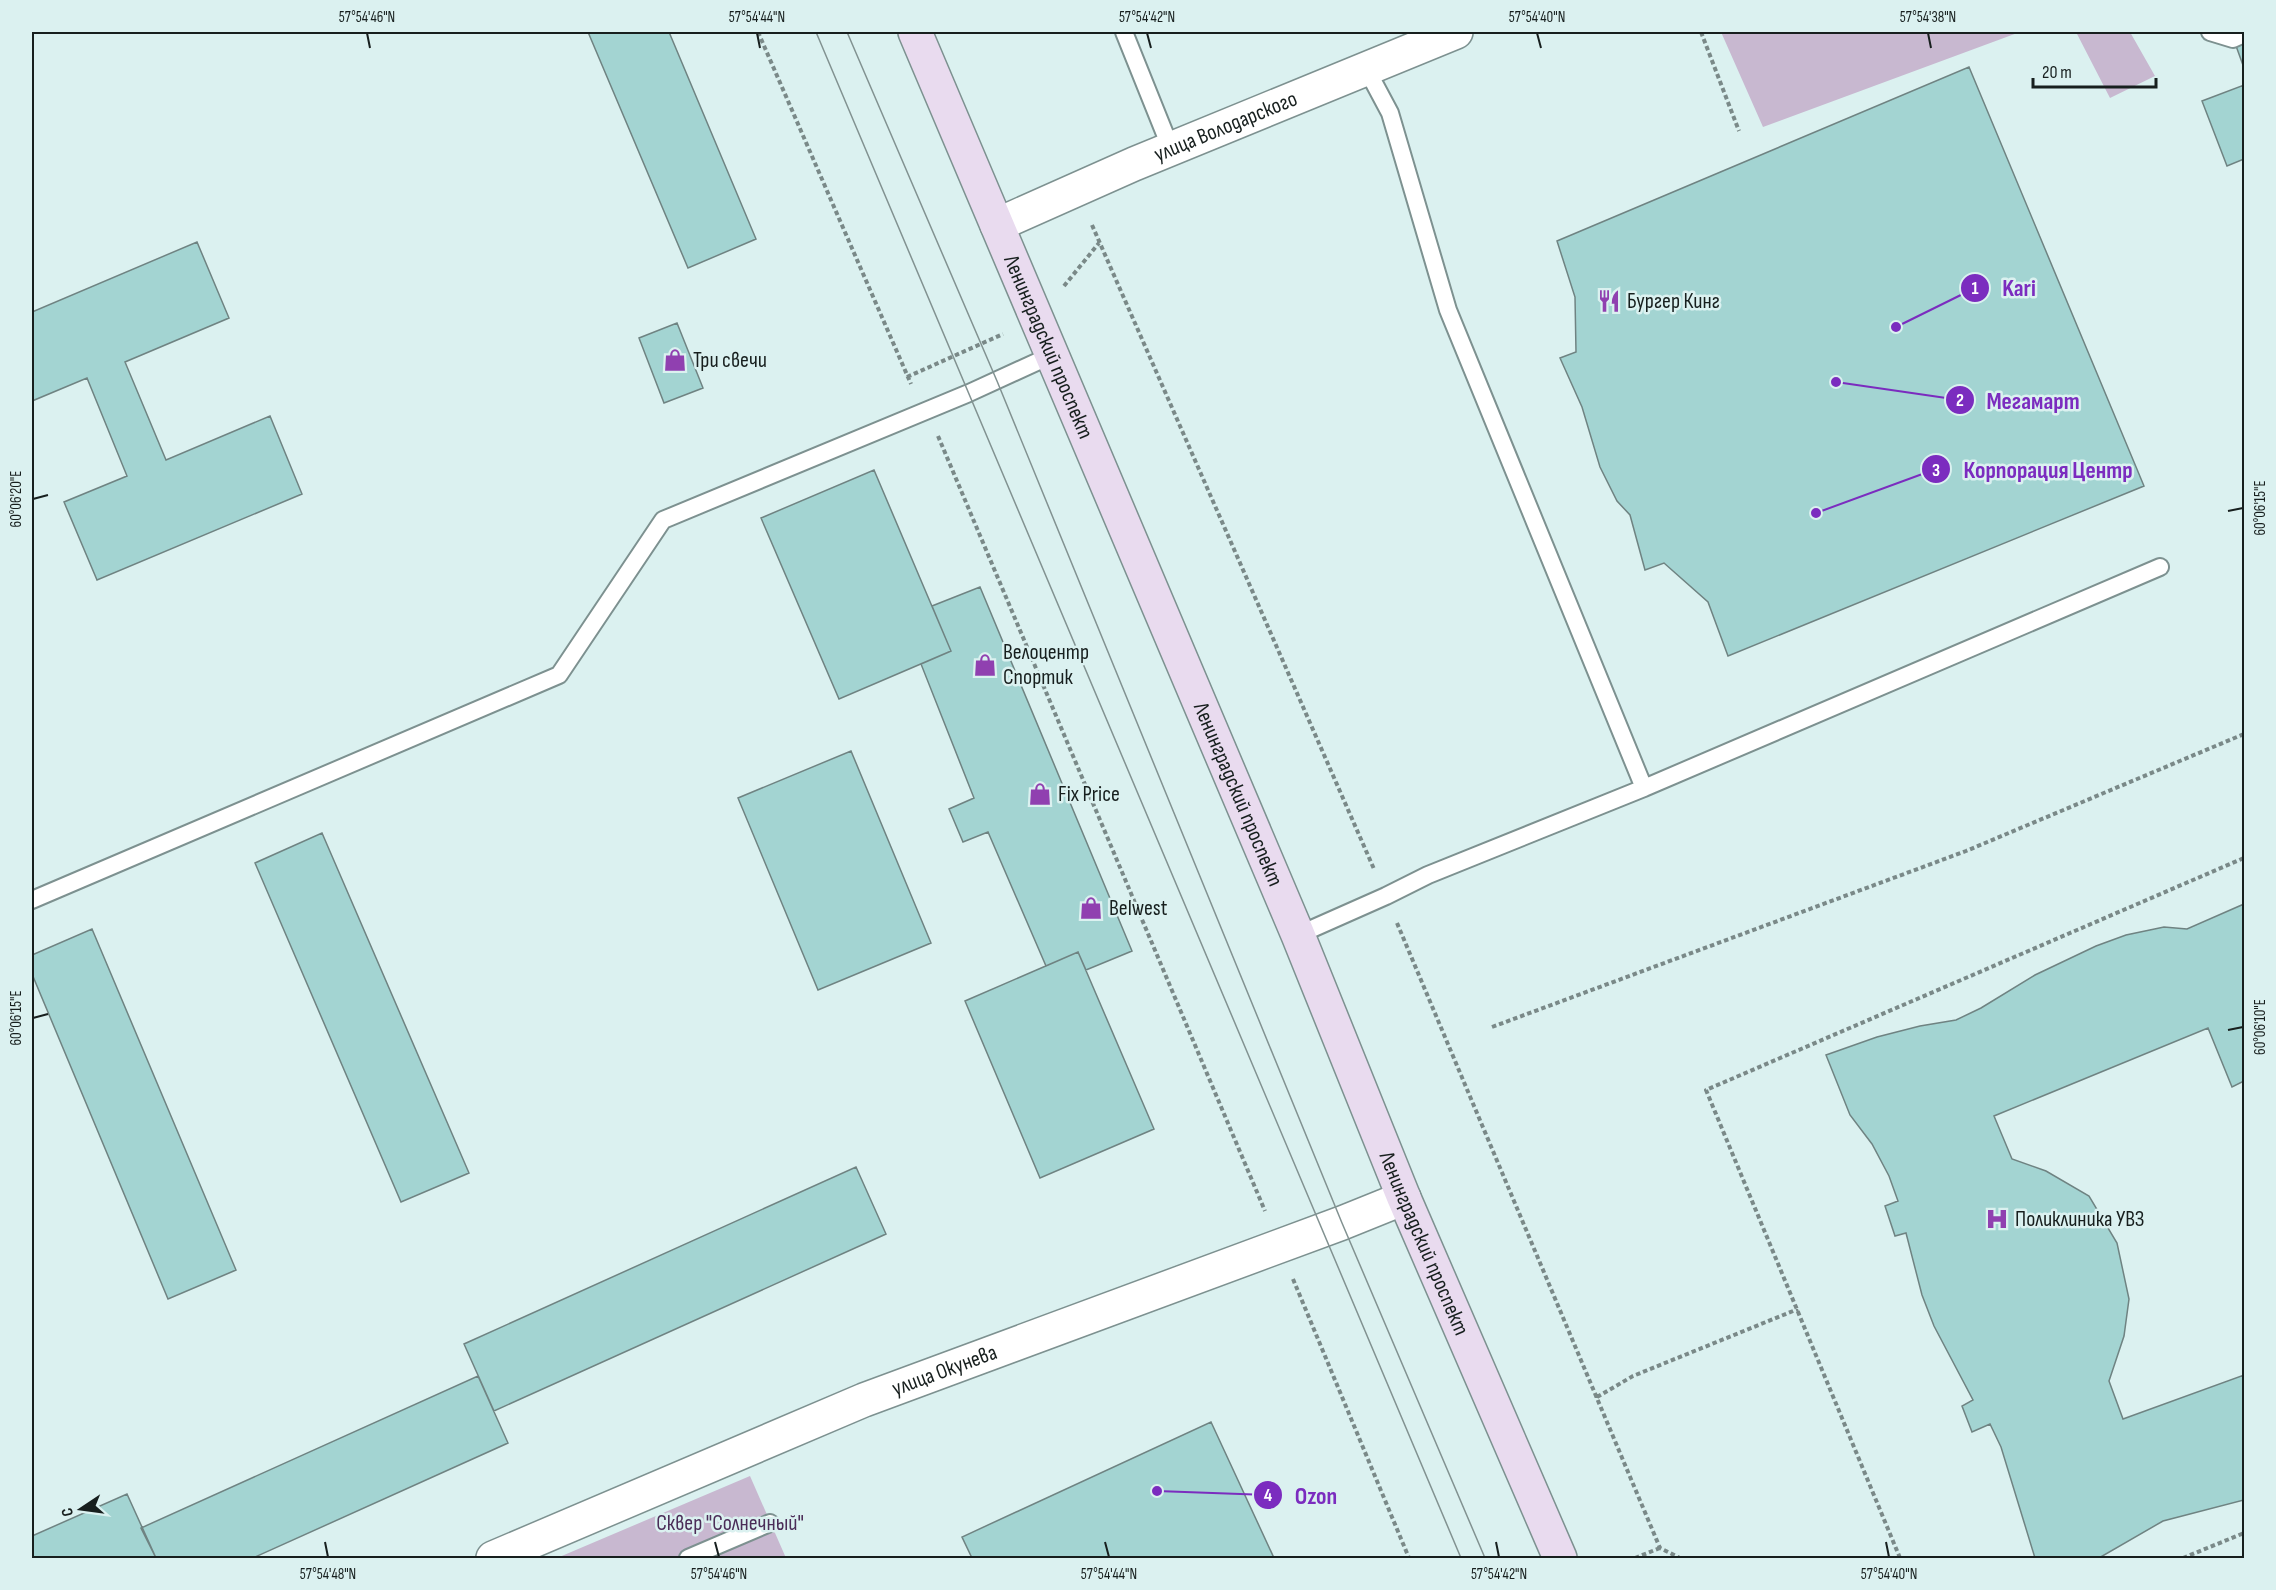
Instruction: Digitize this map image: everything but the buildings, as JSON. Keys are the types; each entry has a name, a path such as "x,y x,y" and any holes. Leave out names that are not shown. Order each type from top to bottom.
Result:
{"main road":[{"name":"Ленинградский проспект","path":"915,32 1298,935 1404,1198 1560,1558"}],"street":[{"name":"улица Володарского","path":"997,225 1171,149 1456,32"},
{"name":"улица Окунева","path":"509,1555 864,1400 1404,1198"}],"lane":[{"path":"1124,32 1171,149"},
{"path":"2210,32 2234,39 2244,34"},
{"path":"1366,68 1389,113 1448,310 1644,788"},
{"path":"32,900 559,675 663,520 927,410 1052,355"},
{"path":"1298,935 1428,875 1644,788 2160,567"},
{"path":"688,1558 770,1523"}],"path":[{"path":"758,32 907,377 927,410 1280,1246 1409,1558"},
{"path":"1701,32 1738,131"},
{"path":"1492,1027 1966,851 2244,734"},
{"path":"1900,1558 1706,1090 2244,858"},
{"path":"1597,1397 1633,1376 1798,1309"},
{"path":"2183,1558 2244,1533"},
{"path":"1635,1558 1660,1548"}],"green space":[{"path":"1721,32 2020,32 1763,127"},
{"path":"2076,32 2130,32 2155,76 2110,98"},
{"name":"Сквер \"Солнечный\"","path":"750,1476 786,1558 557,1558"}],"tram line":[{"path":"816,32 1461,1558"},
{"path":"847,32 997,381 1342,1223 1485,1558"}],"place":[{"name":"Бургер Кинг","path":"1609,301"},
{"name":"Kari","path":"1896,327"},
{"name":"Три свечи","path":"675,360"},
{"name":"Мегамарт","path":"1836,382"},
{"name":"Корпорация Центр","path":"1816,513"},
{"name":"Велоцентр Спортик","path":"985,665"},
{"name":"Fix Price","path":"1040,794"},
{"name":"Belwest","path":"1091,908"},
{"name":"Поликлиника УВЗ","path":"1997,1219"},
{"name":"Ozon","path":"1157,1491"}]}
